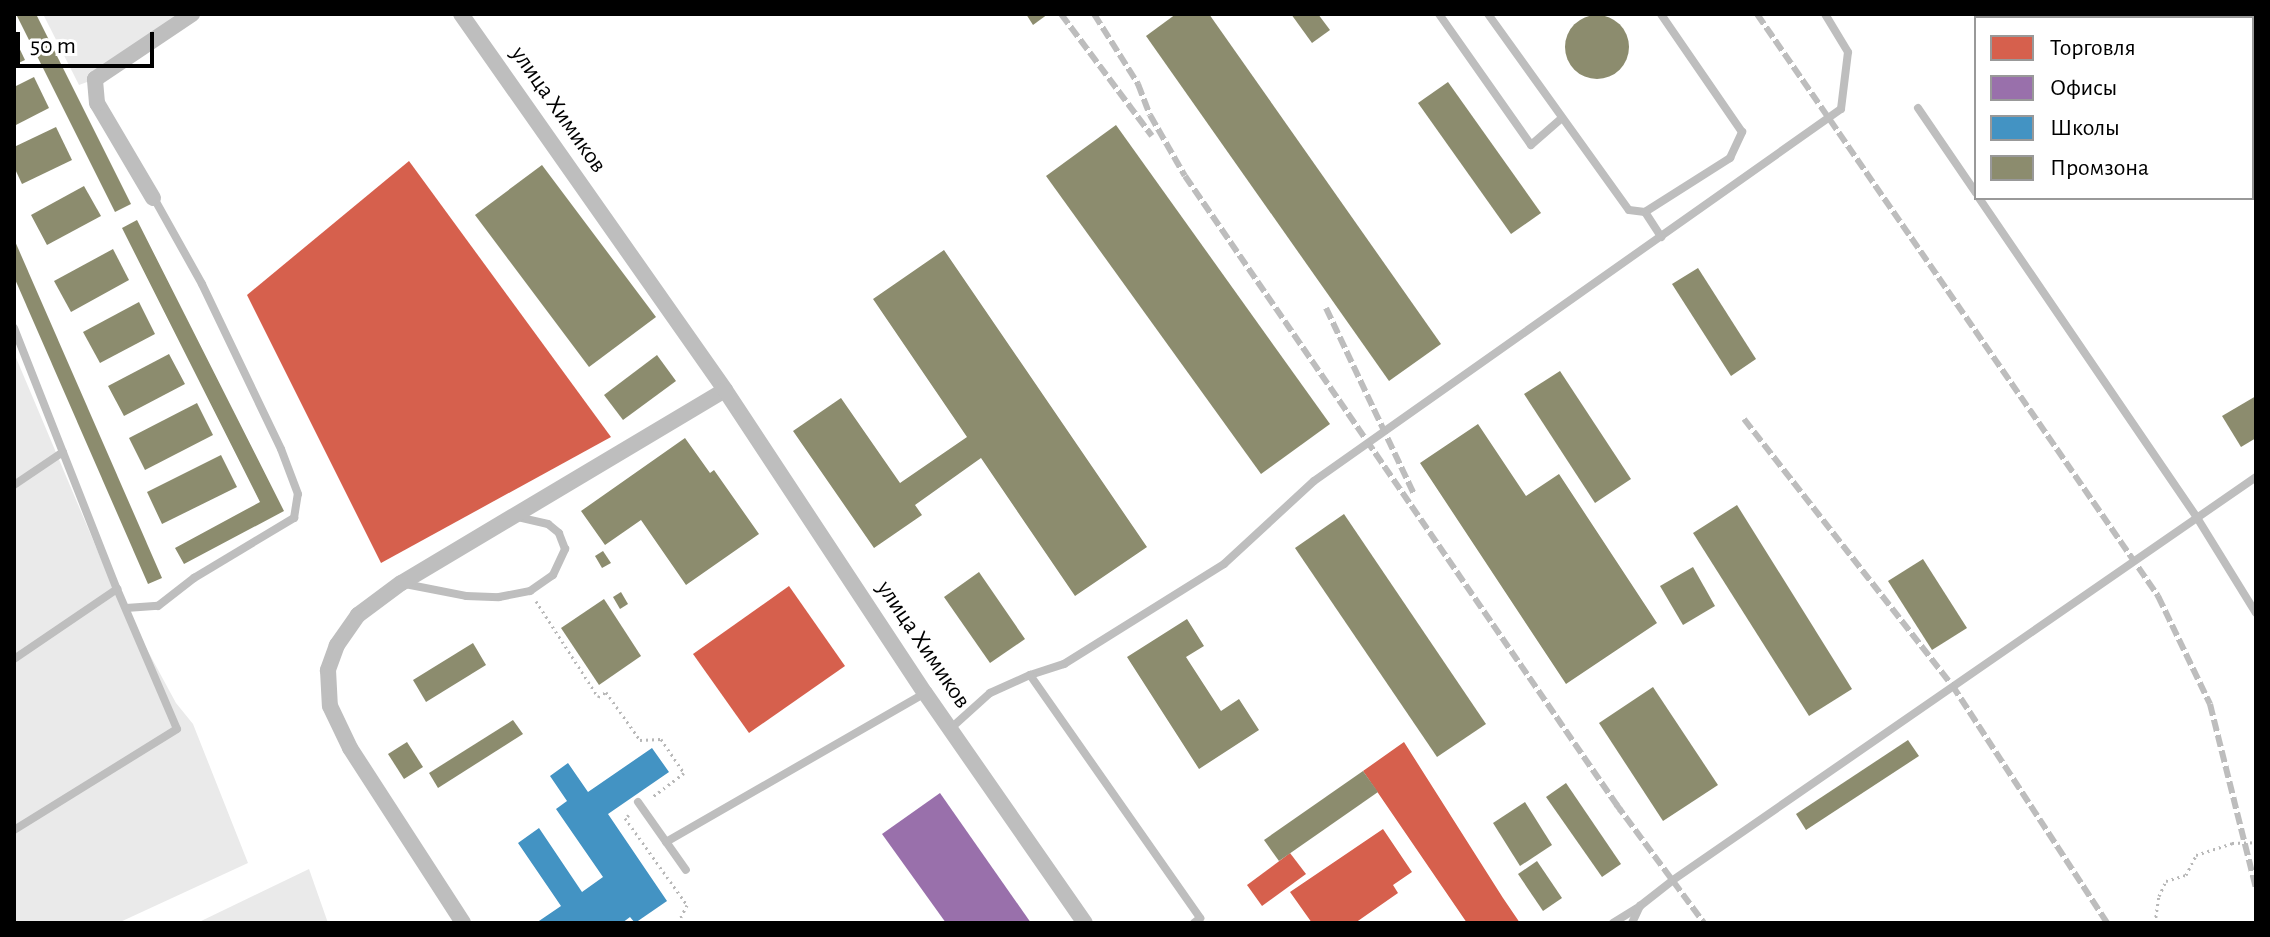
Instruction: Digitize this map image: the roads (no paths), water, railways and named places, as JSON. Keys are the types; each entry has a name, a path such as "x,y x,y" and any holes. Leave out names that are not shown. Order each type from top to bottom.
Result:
{"street":[{"path":"153,198 97,103 95,79 192,14"},
{"name":"улица Химиков","path":"461,14 725,390 925,693 1085,923"},
{"path":"463,923 350,748 330,706 328,670 337,645 358,615 401,583 725,390"}],"lane":[{"path":"1439,14 1531,145 1562,118"},
{"path":"1488,14 1629,210 1645,212 1730,158 1742,132 1661,14"},
{"path":"950,729 990,693 1064,664 1224,564 1314,481 1841,109 1848,52 1825,14"},
{"path":"1918,108 1974,190"},
{"path":"126,608 158,606 194,578 294,518 298,494 281,449 215,312 153,198"},
{"path":"1980,200 2196,516 2256,613"},
{"path":"1645,212 1661,237"},
{"path":"14,328 117,589 177,729 14,830"},
{"path":"14,485 63,452"},
{"path":"1613,923 2256,477"},
{"path":"401,583 466,596 499,597 530,591 553,575 565,549 559,533 548,524 534,518 515,517"},
{"path":"14,659 117,589"},
{"path":"1030,675 1200,918 1194,923"},
{"path":"666,842 925,693"},
{"path":"640,804 686,870"},
{"path":"1632,923 1640,906"}],"railway":[{"path":"1061,14 1152,136"},
{"path":"1094,14 1138,84 1150,115 1185,176 1621,811"},
{"path":"1757,14 2158,596 2210,704 2256,889"},
{"path":"1326,308 1414,494"},
{"path":"1744,419 1952,685 2107,923"},
{"path":"1616,804 1704,923"}]}
